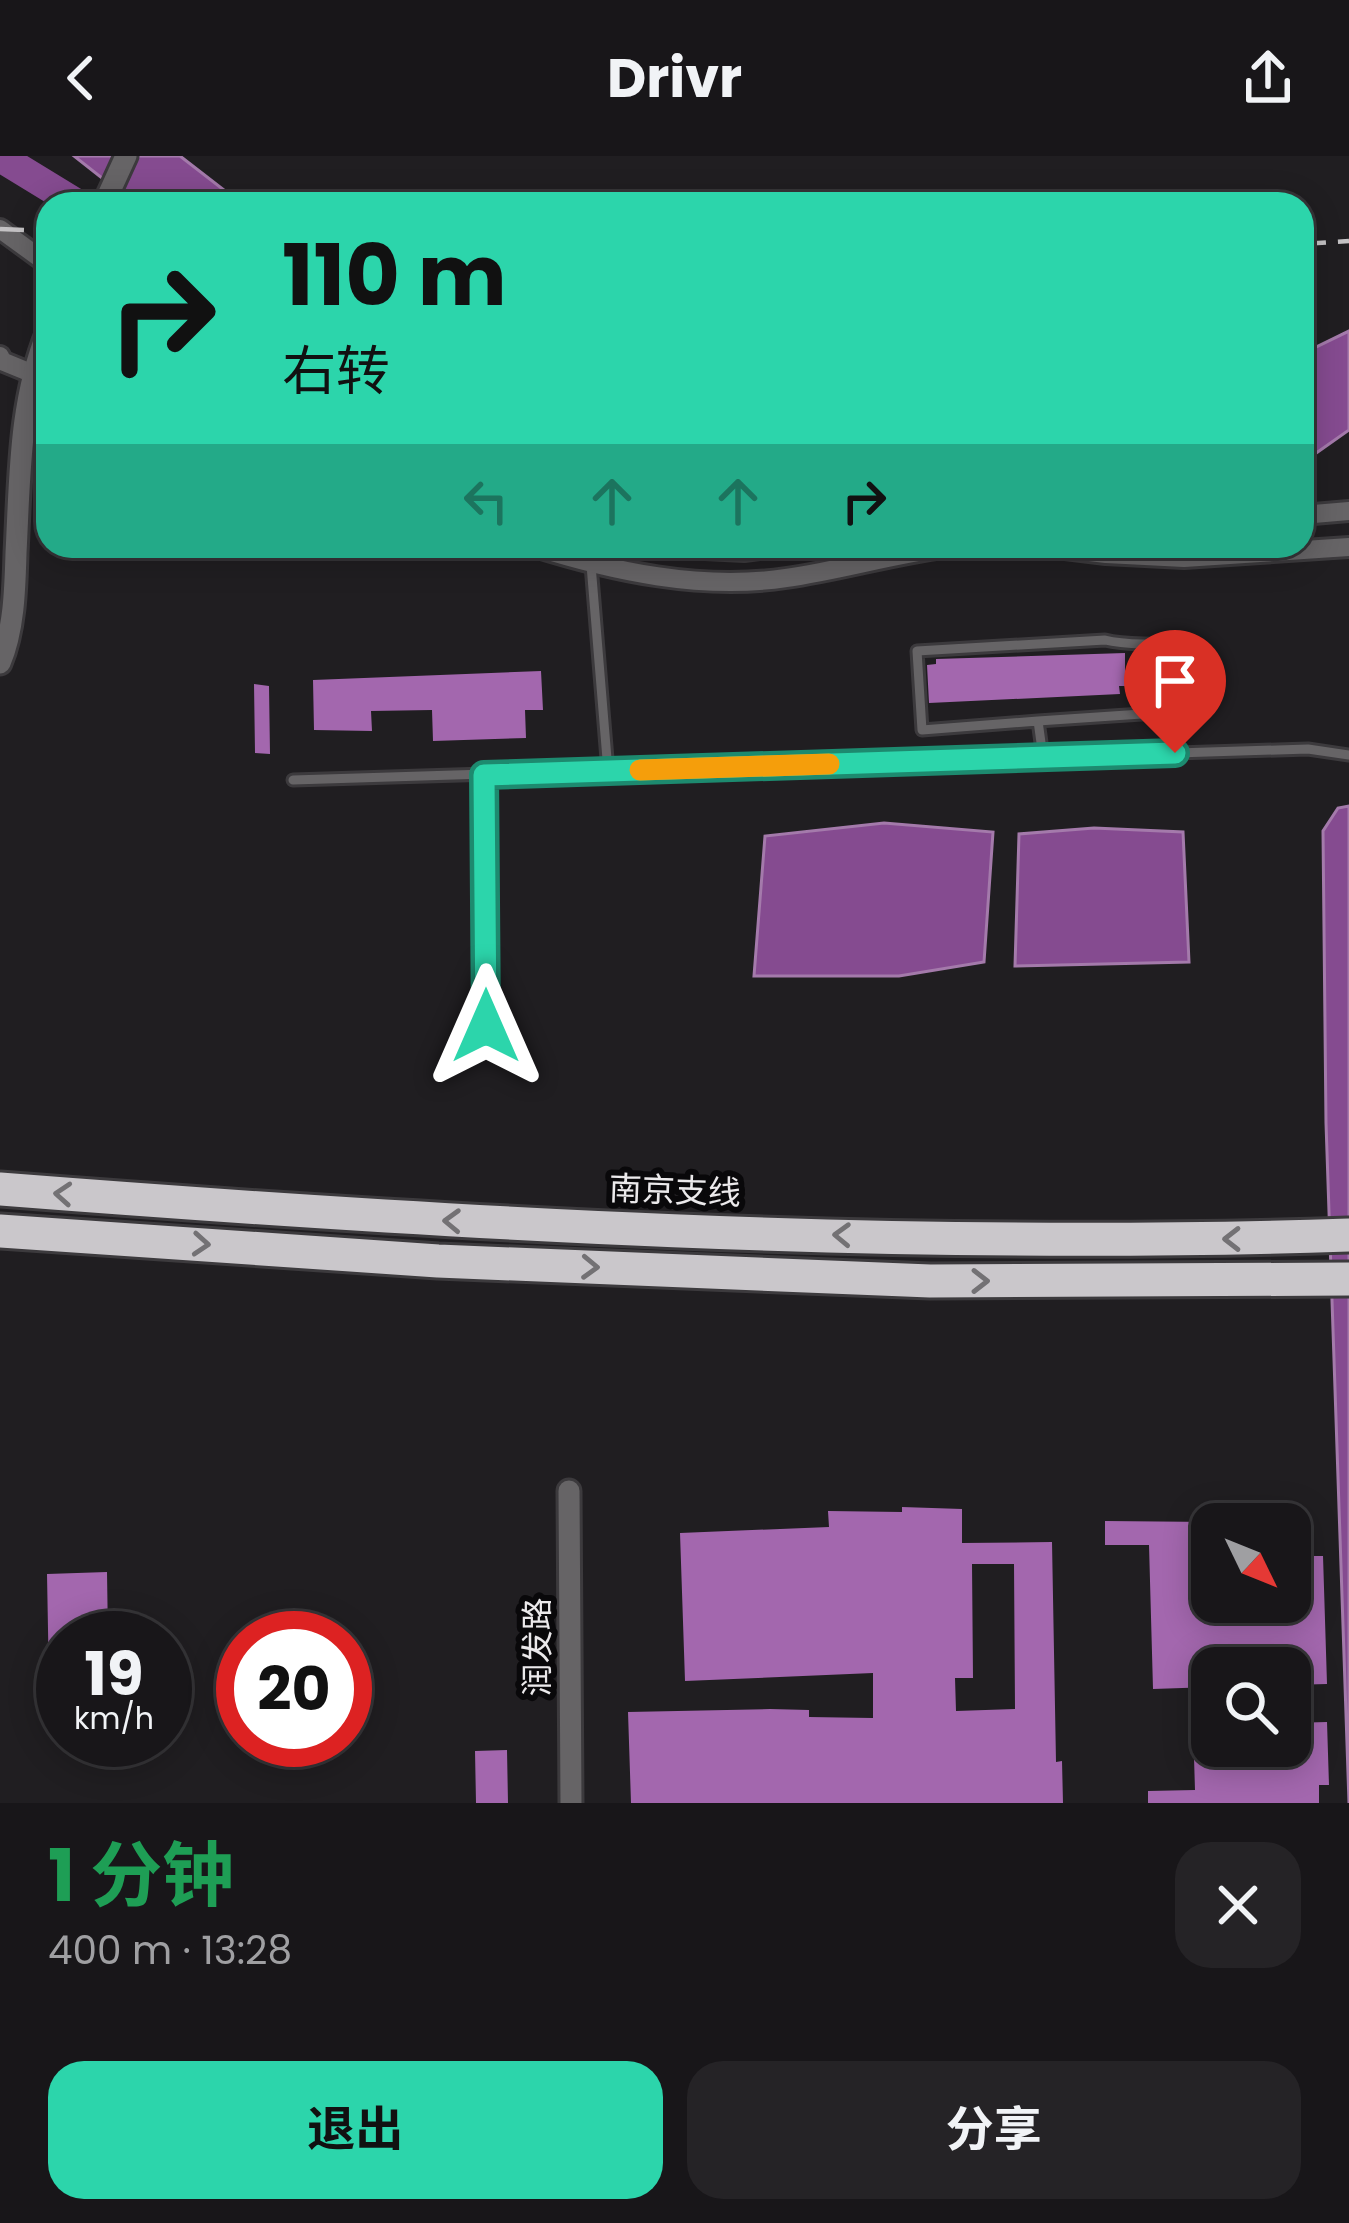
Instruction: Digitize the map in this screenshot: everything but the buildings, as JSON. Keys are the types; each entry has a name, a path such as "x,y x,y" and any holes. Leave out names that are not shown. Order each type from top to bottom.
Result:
{"highway":[{"name":"南京支线","path":"0,1189 374,1218 818,1234 1251,1239 1349,1235"},
{"path":"0,1232 438,1261 930,1281 1349,1280"}],"street":[{"path":"0,229 36,255"},
{"path":"0,356 36,376"},
{"path":"0,663 15,589 22,423 36,390"},
{"path":"1314,513 1349,511"},
{"path":"1314,549 1349,547"},
{"path":"569,558 590,565 726,581 785,579 875,558"},
{"name":"润发路","path":"569,1491 571,1803"}],"lane":[{"path":"590,565 608,771"},
{"path":"1105,640 1132,646 1177,644 1196,654 1202,710 1038,721 922,730 916,651 1105,640"},
{"path":"1038,721 1043,758"},
{"path":"293,780 1308,749 1349,755"},
{"path":"484,775 486,1026"}],"shaded area":[{"path":"74,156 180,156 226,192 120,192"},
{"path":"1349,331 1349,430 1314,455 1314,348"},
{"path":"1349,806 1349,1803 1326,1123 1323,831 1338,808"},
{"path":"884,823 993,832 984,962 899,976 754,976 765,836"},
{"path":"1094,828 1183,832 1189,962 1015,966 1019,834"}],"waterway":[{"path":"0,157 57,192"}],"railway":[{"path":"0,229 36,230"},
{"path":"1314,243 1349,241"}],"slow traffic":[{"path":"640,770 829,764"}],"route":[{"path":"486,1026 484,775 1175,753"}]}
